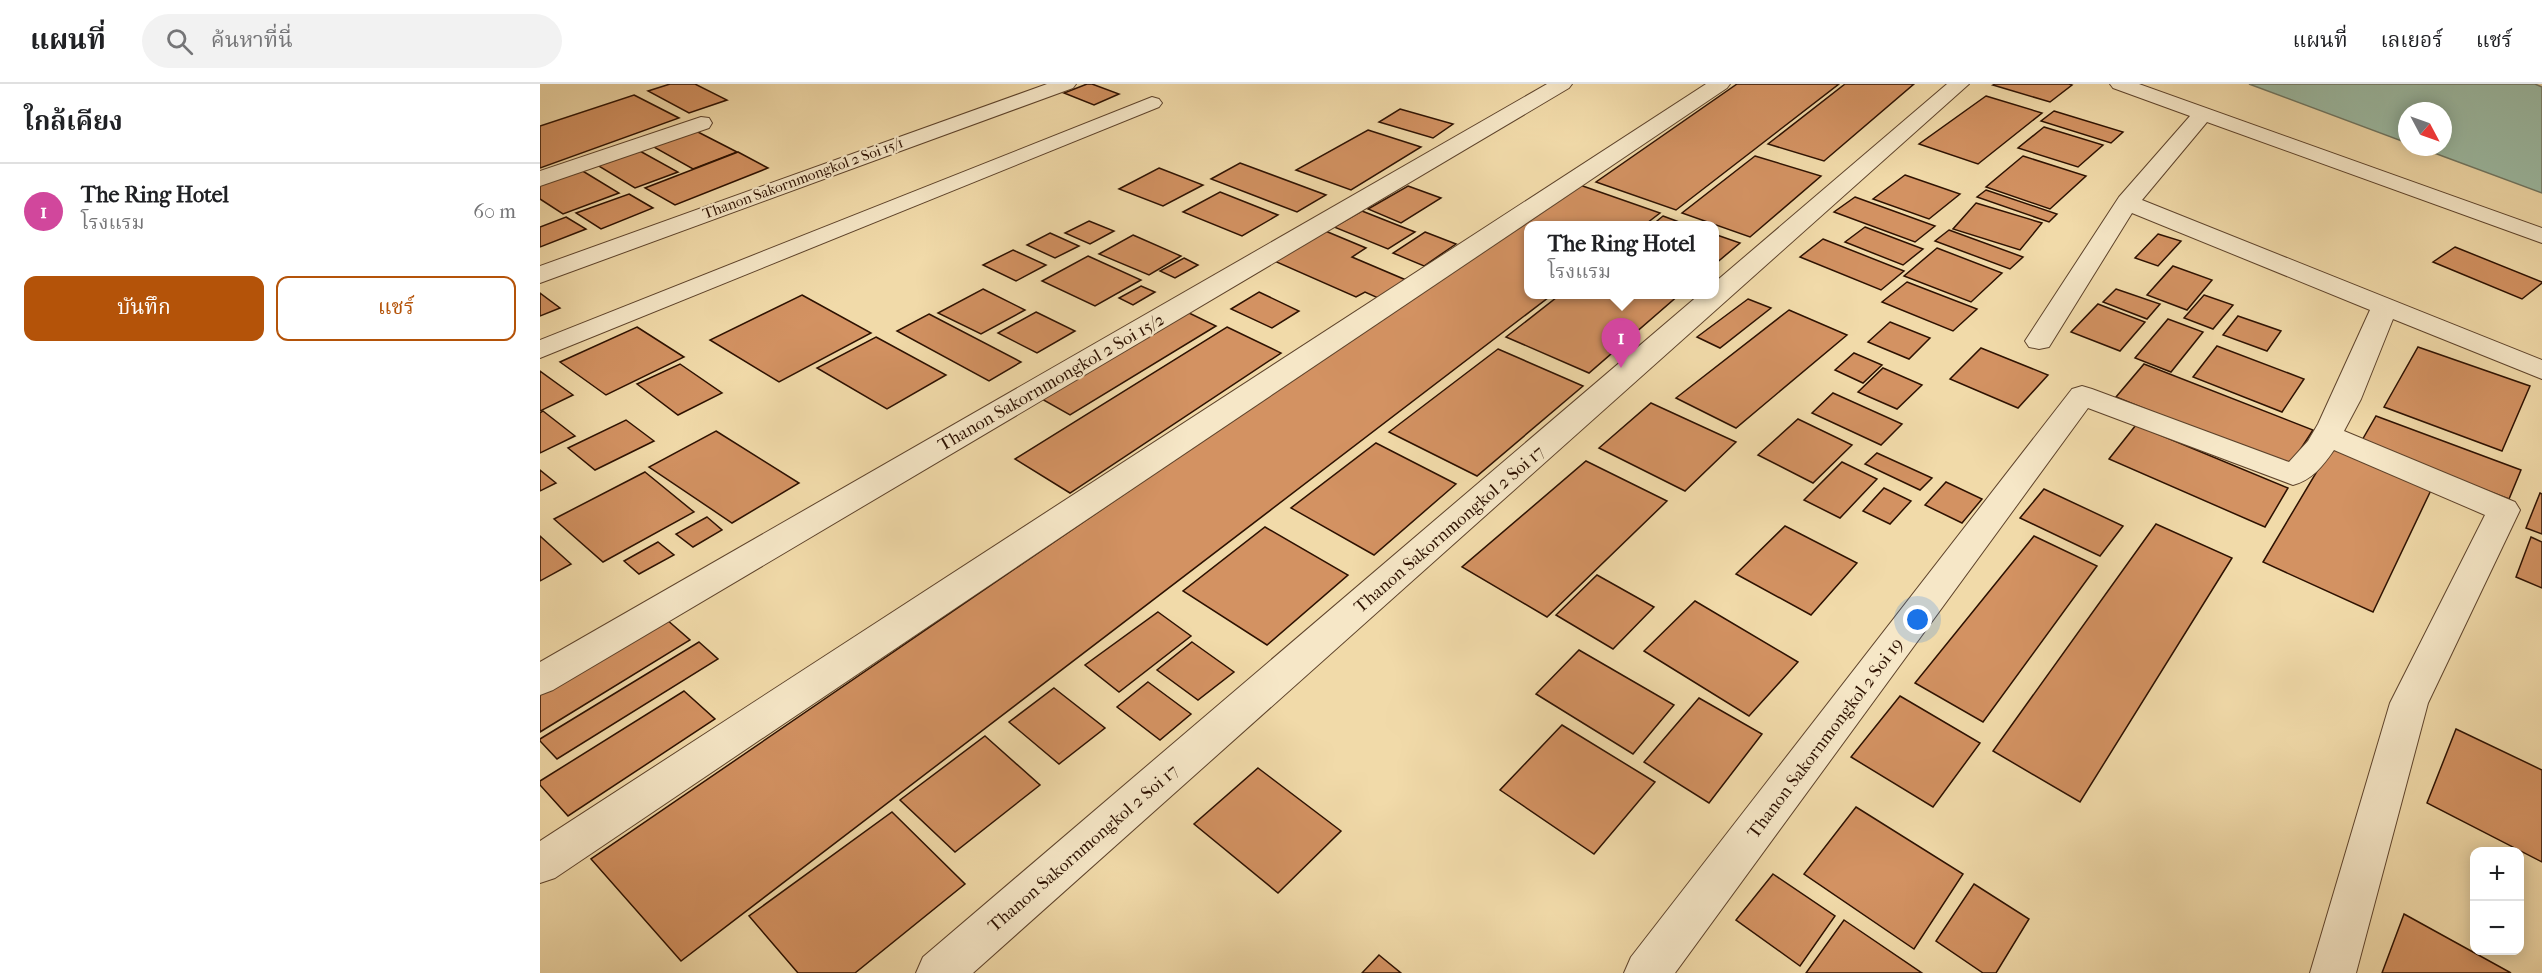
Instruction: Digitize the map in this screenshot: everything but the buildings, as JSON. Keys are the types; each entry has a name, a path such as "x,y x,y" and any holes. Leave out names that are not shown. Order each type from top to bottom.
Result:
{"street":[{"name":"Thanon Sakornmongkol 2 Soi 15/1","path":"540,275 1066,84"},
{"name":"Thanon Sakornmongkol 2 Soi 15/2","path":"540,680 1562,84"},
{"path":"540,864 1720,84"},
{"name":"Thanon Sakornmongkol 2 Soi 17","path":"1719,293 1959,84"},
{"path":"2120,84 2542,236"},
{"path":"540,350 1152,103"},
{"path":"2039,341 2127,202 2203,114"},
{"path":"540,179 701,123"},
{"path":"2127,202 2542,370"},
{"name":"Thanon Sakornmongkol 2 Soi 17","path":"939,973 1712,299"},
{"path":"2333,973 2409,703 2504,510 2328,436 2385,305"},
{"name":"Thanon Sakornmongkol 2 Soi 19","path":"1647,973 2082,395 2293,475 2303,470 2328,436"}],"shaded area":[{"path":"2249,84 2535,84 2542,87 2542,193 2442,156 2452,156 2452,102 2398,102 2398,140"}],"place":[{"name":"The Ring Hotel","path":"1621,368"}]}
